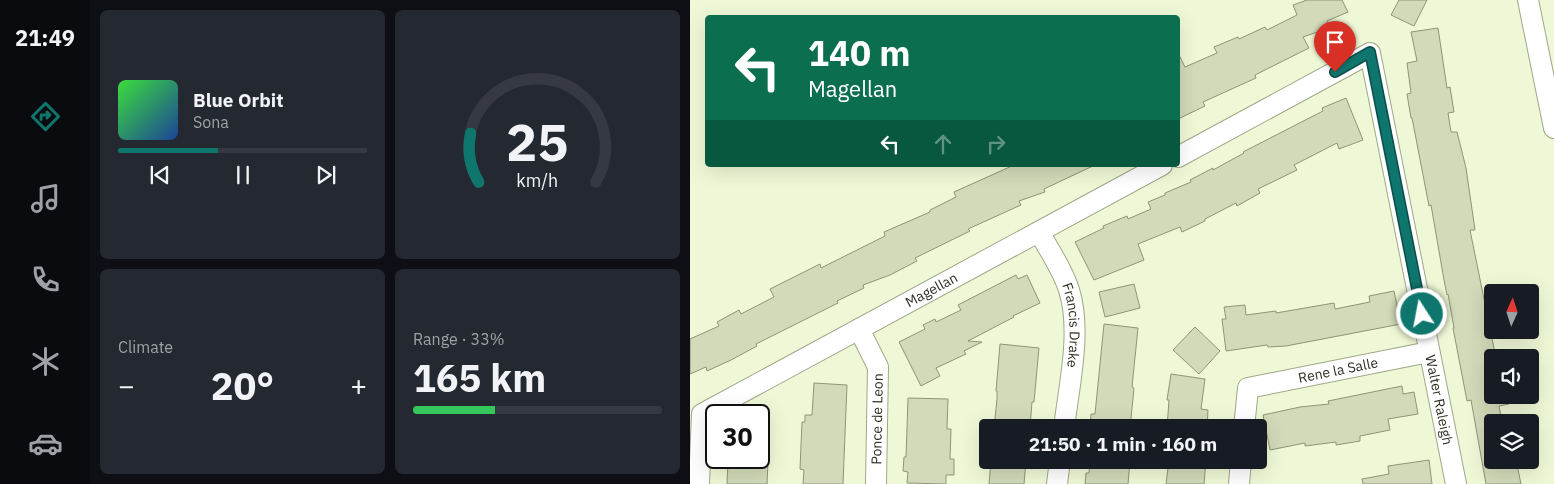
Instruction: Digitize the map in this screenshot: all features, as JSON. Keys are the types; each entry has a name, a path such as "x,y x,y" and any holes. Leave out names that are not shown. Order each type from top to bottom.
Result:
{"street":[{"path":"1528,0 1551,101 1554,128"},
{"name":"Walter Raleigh","path":"1180,155 1370,52 1456,484"},
{"name":"Magellan","path":"699,484 702,414 1158,167"},
{"name":"Francis Drake","path":"1039,232 1069,288 1074,313 1074,337 1065,419"},
{"name":"Ponce de Leon","path":"859,329 878,367 876,484"},
{"name":"Rene la Salle","path":"1245,419 1248,388 1429,352"},
{"path":"1057,484 1059,469"},
{"path":"1239,484 1241,469"}],"building":[{"path":"1307,0 1342,0 1348,12 1327,21 1329,28 1303,37 1309,48 1255,75 1256,78 1203,102 1205,106 1180,118 1180,57 1185,67 1217,53 1214,47 1238,37 1239,39 1265,27 1267,30 1297,15 1293,5"},
{"path":"1399,0 1427,0 1414,26 1391,15"},
{"path":"1438,28 1447,88 1450,87 1454,112 1448,113 1451,132 1457,132 1466,168 1475,230 1470,230 1484,299 1484,339 1492,339 1494,349 1484,349 1484,404 1509,404 1499,406 1500,414 1484,414 1484,469 1518,469 1521,484 1486,484 1471,400 1467,401 1431,205 1429,206 1407,94 1411,93 1407,63 1417,61 1411,32"},
{"path":"1346,98 1363,140 1339,149 1337,143 1294,165 1297,170 1258,189 1260,193 1237,206 1236,203 1182,232 1180,227 1138,244 1144,260 1094,280 1075,242 1104,228 1103,226 1127,216 1128,219 1151,209 1148,202 1191,182 1190,180 1213,168 1213,170 1243,152 1323,111 1322,108"},
{"path":"1010,167 1091,167 1044,189 1045,192 1019,201 1021,205 968,229 970,231 915,258 917,261 890,275 863,285 864,288 837,301 838,303 756,344 757,346 731,360 707,371 706,367 690,374 690,339 719,326 717,322 739,310 741,314 774,297 770,289 820,264 821,268 885,236 884,232 930,212 930,210 956,197 954,192"},
{"path":"1016,275 1018,279 1027,275 1040,303 968,341 982,342 964,351 966,354 936,368 940,376 921,386 899,342 925,329 923,325 935,319 936,322 961,310 958,305"},
{"path":"1134,284 1140,308 1105,317 1099,292"},
{"path":"1394,291 1401,324 1286,346 1268,347 1267,345 1226,351 1222,319 1226,319 1224,307 1245,305 1246,315 1276,311 1276,313 1334,303 1335,309 1370,302 1369,296"},
{"path":"1104,324 1138,328 1131,419 1091,419 1091,414 1095,414"},
{"path":"1195,327 1220,351 1199,374 1173,350"},
{"path":"1000,344 1039,348 1031,419 995,419"},
{"path":"1171,374 1205,379 1201,409 1208,410 1208,419 1168,419 1169,400 1167,400"},
{"path":"814,383 847,385 843,484 803,484 804,470 800,469 802,422 805,422 805,415 812,415"},
{"path":"1402,386 1403,394 1414,392 1418,414 1388,419 1390,430 1360,436 1360,441 1336,445 1336,442 1305,446 1305,443 1270,450 1267,435 1267,419 1264,419 1263,415 1300,407 1329,404 1328,401"},
{"path":"908,398 948,399 947,429 951,429 950,459 954,459 954,475 946,475 946,484 907,483 908,472 903,471 904,457 906,457"},
{"path":"1429,460 1432,484 1363,484 1362,479 1389,474 1388,466"},
{"path":"728,469 768,469 767,484 727,484"},
{"path":"990,469 1025,469 1024,484 989,484"},
{"path":"1089,469 1129,469 1128,484 1085,484 1086,473 1089,473"},
{"path":"1168,469 1205,469 1204,484 1166,484"}],"route":[{"path":"1335,72 1370,52 1422,314"}]}
